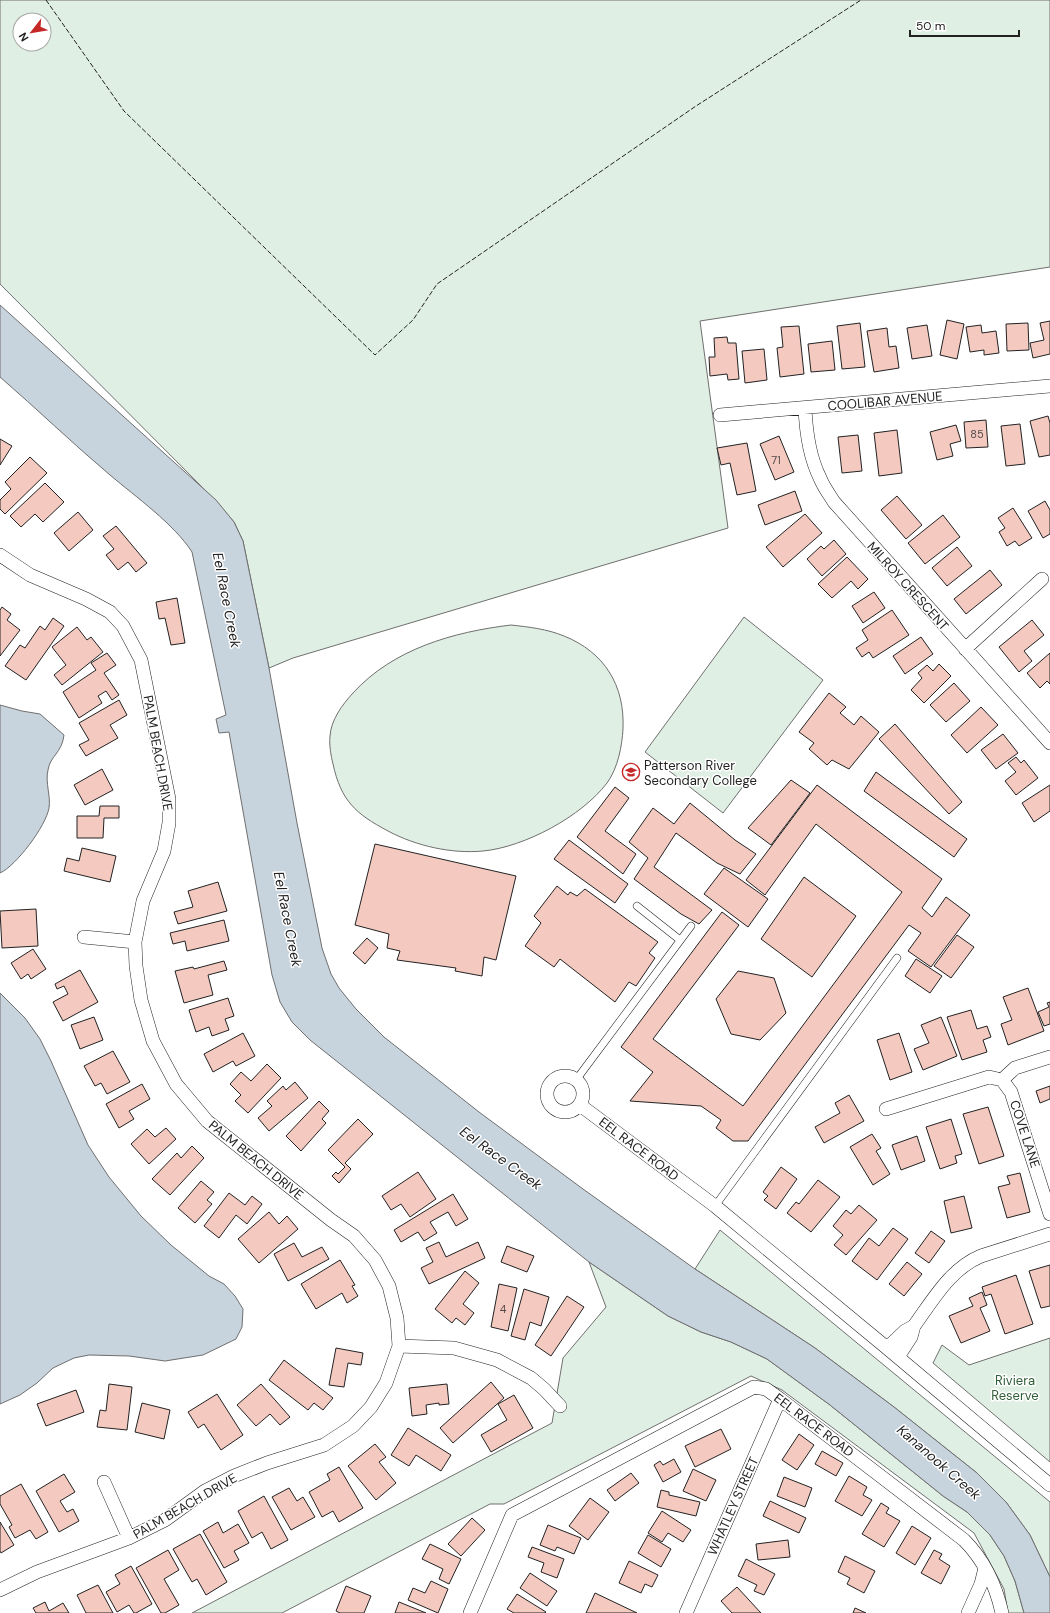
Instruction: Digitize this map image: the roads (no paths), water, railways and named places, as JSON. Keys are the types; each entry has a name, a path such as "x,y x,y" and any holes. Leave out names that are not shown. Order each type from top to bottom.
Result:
{"street":[{"name":"COOLIBAR AVENUE","path":"720,415 1050,386"},
{"name":"MILROY CRESCENT","path":"805,408 809,448 820,478 834,502 1050,743"},
{"name":"PALM BEACH DRIVE","path":"0,555 30,575 86,599 110,612 123,626 141,660 169,799 169,823 164,852 144,901 136,942 136,966 141,1000 154,1041 176,1084 206,1121 331,1220 354,1236 375,1260 389,1286 397,1318 399,1346 386,1383 371,1407 353,1426 324,1445 267,1462 234,1476 205,1491 165,1520 129,1538 37,1572 0,1590"},
{"path":"965,649 1042,579"},
{"path":"84,938 136,942"},
{"path":"886,1109 989,1077 1002,1080 1015,1068 1050,1057"},
{"path":"568,1076 576,1080 580,1084 583,1091 580,1105 571,1111 558,1111 550,1105 547,1096 548,1086 557,1077 568,1076"},
{"name":"COVE LANE","path":"1002,1080 1011,1092 1050,1214"},
{"name":"EEL RACE ROAD","path":"580,1105 715,1206 1050,1485"},
{"path":"898,1357 911,1337 914,1326 953,1274 965,1264 981,1256 1050,1234"},
{"path":"887,1348 905,1331 914,1326"},
{"path":"399,1346 454,1348 497,1360 531,1378 560,1406"},
{"name":"EEL RACE ROAD","path":"470,1613 512,1515 754,1387 766,1389 780,1399 959,1535 973,1550 985,1568 997,1594 1002,1613"},
{"name":"WHATLEY STREET","path":"686,1613 780,1399"},
{"path":"104,1482 129,1538"},
{"path":"968,1613 981,1584 985,1568"}],"lane":[{"path":"637,906 680,940"},
{"path":"576,1080 691,926"},
{"path":"715,1206 897,958"}],"water":[{"path":"0,305 216,500 234,522 243,541 269,668 297,823 322,948 331,974 339,988 356,1009 384,1037 479,1112 695,1269 815,1348 894,1407 977,1473 1006,1502 1030,1535 1050,1577 1050,1613 1024,1613 1015,1581 1004,1556 990,1535 967,1512 943,1496 830,1405 767,1359 731,1342 701,1332 668,1316 589,1262 310,1040 292,1022 280,1002 272,975 229,732 219,733 216,719 226,715 192,552 165,521 96,463 0,377"},
{"path":"0,705 40,714 64,735 59,750 49,765 47,780 49,808 47,816 36,835 22,854 7,869 0,873"},
{"path":"0,993 25,1018 40,1039 88,1145 109,1177 141,1216 171,1245 209,1276 224,1284 235,1296 243,1309 242,1327 236,1339 203,1355 165,1361 129,1356 89,1355 74,1358 53,1368 37,1383 20,1395 0,1404"}],"place":[{"name":"Patterson River Secondary College","path":"631,772"}],"water label":[{"name":"Eel Race Creek","path":"227,600"},
{"name":"Eel Race Creek","path":"288,919"},
{"name":"Eel Race Creek","path":"501,1158"},
{"name":"Kananook Creek","path":"939,1462"}],"park label":[{"name":"Riviera Reserve","path":"1015,1388"}]}
